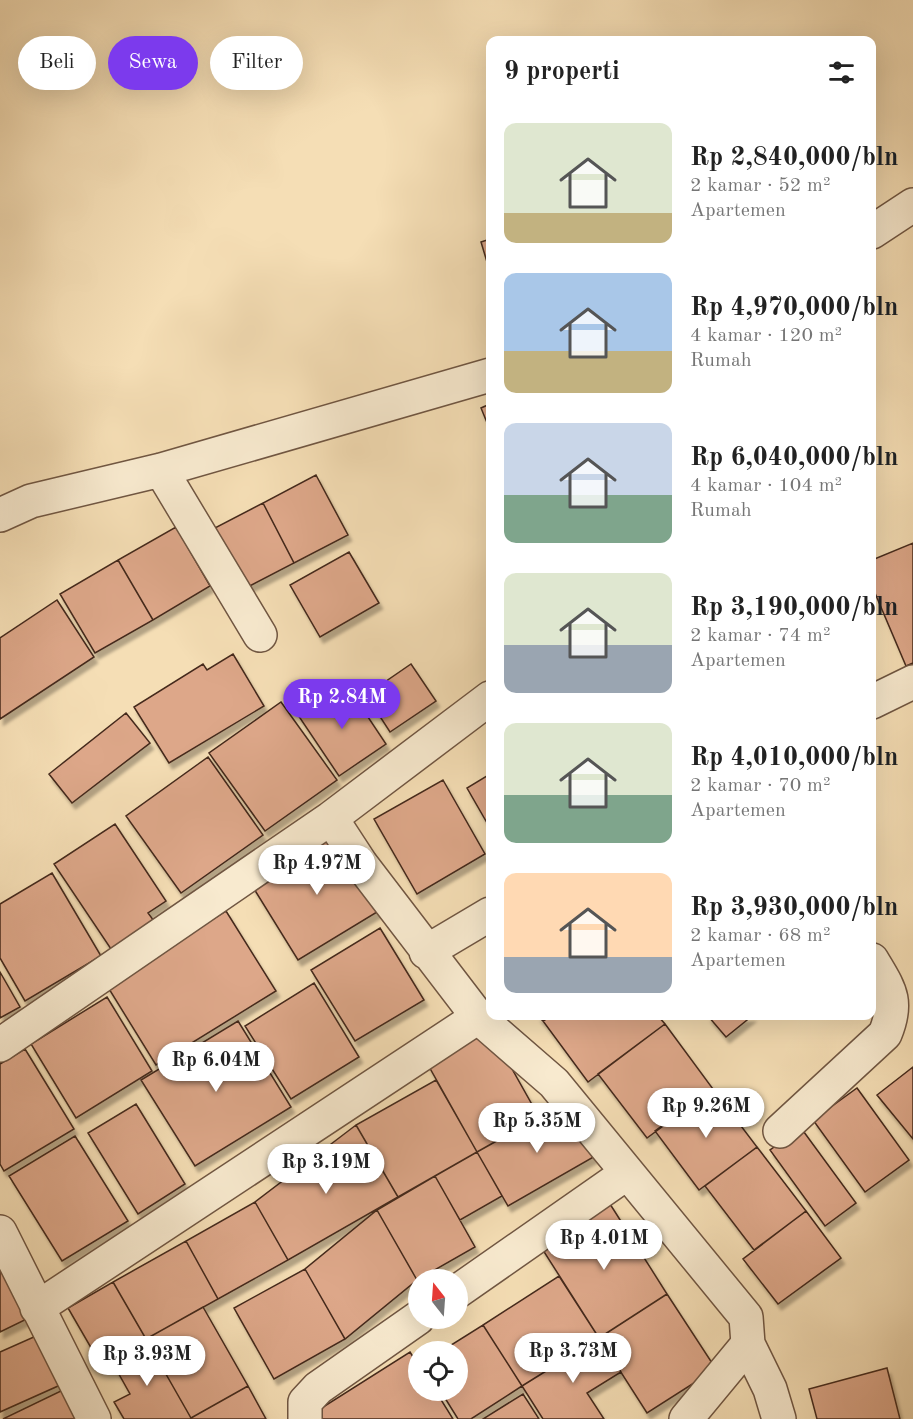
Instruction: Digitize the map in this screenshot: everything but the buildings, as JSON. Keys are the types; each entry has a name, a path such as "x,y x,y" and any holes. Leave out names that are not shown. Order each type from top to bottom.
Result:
{"street":[{"path":"876,229 913,205"},
{"path":"0,515 31,501 161,470 486,376"},
{"path":"161,470 260,635"},
{"path":"876,700 913,682"},
{"path":"0,1046 331,818 486,702"},
{"path":"331,818 361,864 426,952 478,1017 555,1083 746,1317 748,1344 770,1389 779,1419"},
{"path":"426,952 486,916"},
{"path":"780,1131 885,1034 894,1014 891,992 876,967"},
{"path":"37,1308 478,1017"},
{"path":"468,1284 627,1173"},
{"path":"0,1232 94,1419"},
{"path":"305,1419 305,1402 318,1388 408,1325"},
{"path":"686,1419 748,1344"}]}
